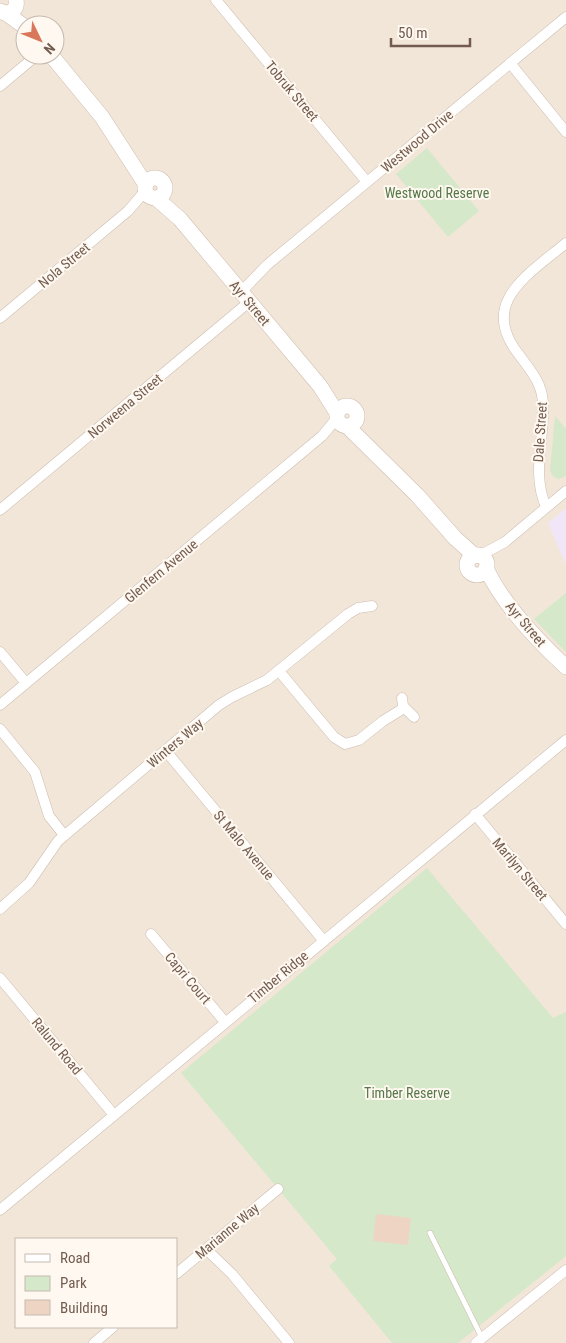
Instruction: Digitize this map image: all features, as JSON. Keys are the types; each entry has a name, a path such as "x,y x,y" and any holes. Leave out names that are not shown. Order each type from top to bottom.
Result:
{"street":[{"name":"Tobruk Street","path":"216,0 367,182"},
{"name":"Westwood Drive","path":"242,294 267,265 566,17"},
{"path":"510,63 566,132"},
{"path":"0,86 25,65"},
{"name":"Ayr Street","path":"59,65 102,117 129,157 154,189 345,418 363,433 376,453 479,564 502,595 550,652 566,676"},
{"name":"Nola Street","path":"0,318 154,189"},
{"name":"Dale Street","path":"546,507 537,467 543,411 542,395 535,376 506,336 503,316 506,300 515,287 566,243"},
{"name":"Norweena Street","path":"0,510 242,294"},
{"name":"Glenfern Avenue","path":"0,705 345,418"},
{"path":"479,564 566,491"},
{"name":"Winters Way","path":"0,909 30,882 46,855 64,835 226,700 260,684 279,671 348,614 358,608 372,606"},
{"path":"0,652 26,683"},
{"name":"Ayr Street","path":"550,652 566,667"},
{"path":"279,671 334,737 345,744 359,740 403,703 414,717"},
{"path":"0,729 35,772 49,816 64,835"},
{"name":"Timber Ridge","path":"0,1210 563,741"},
{"name":"St Malo Avenue","path":"165,750 323,940"},
{"name":"Marilyn Street","path":"475,814 566,924"},
{"name":"Capri Court","path":"151,934 225,1022"},
{"name":"Ralund Road","path":"0,978 114,1114"},
{"name":"Marianne Way","path":"178,1272 278,1189"},
{"path":"209,1246 289,1343"},
{"path":"479,1341 566,1270"},
{"path":"94,1343 112,1328"}],"lane":[{"path":"430,1233 479,1341"}],"shaded area":[{"path":"0,0 566,0 566,1343 0,1343"},
{"path":"566,508 566,565 548,523"}],"green space":[{"name":"Westwood Reserve","path":"427,148 479,211 448,237 396,174"},
{"path":"555,416 566,429 566,476 559,479 554,477 550,471"},
{"path":"566,593 566,652 534,619"},
{"name":"Timber Reserve","path":"427,868 553,1018 566,1012 566,1256 458,1343 392,1343 329,1266 337,1259 181,1073"}],"building":[{"path":"376,1214 411,1218 408,1245 373,1241"}]}
